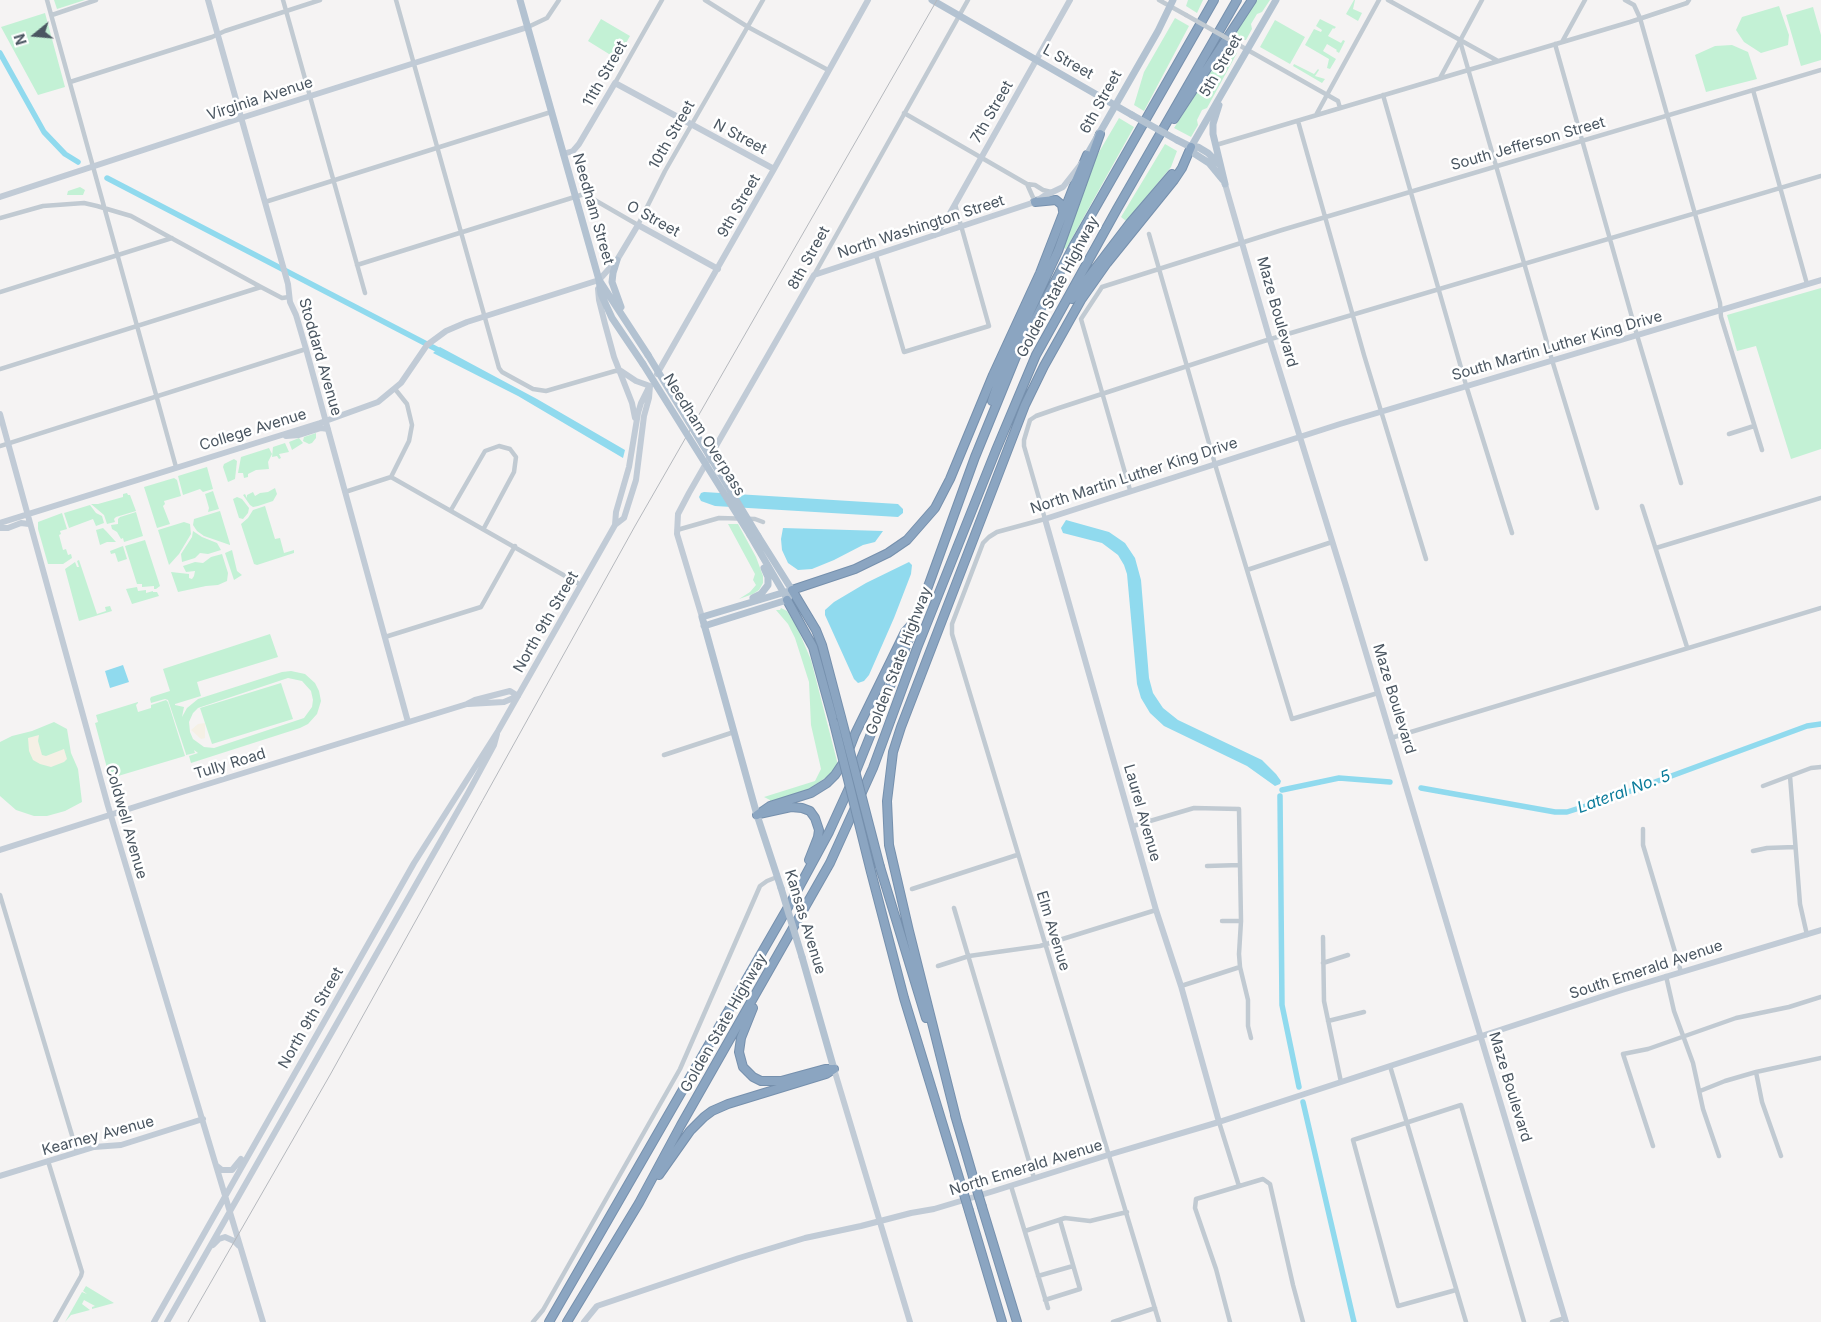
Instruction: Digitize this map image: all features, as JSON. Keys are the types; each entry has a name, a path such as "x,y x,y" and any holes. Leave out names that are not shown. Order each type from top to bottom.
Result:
{"highway":[{"name":"Golden State Highway","path":"549,1322 791,902 829,832 850,786 916,619 1006,377 1032,323 1212,0"},
{"name":"Golden State Highway","path":"567,1322 639,1203 681,1125 830,863 864,787 917,648 1036,355 1116,209 1237,0"},
{"path":"1147,158 1181,110 1252,0"},
{"path":"983,436 995,389 1058,251 1100,134"},
{"path":"1054,323 1118,238 1169,178 1191,147"},
{"path":"956,1118 890,850 887,801 893,752 904,718 1026,405 1056,342 1081,300 1107,263 1174,180 1182,168 1191,147"},
{"path":"1017,1322 880,867 822,645 816,630 792,590 855,569 888,553 912,534 935,508 950,479 993,375 1040,273 1087,155"},
{"path":"1035,202 1056,200 1062,205 1063,213"},
{"path":"785,596 815,652 906,1006 1002,1322"},
{"path":"757,814 770,806 811,793 835,775 845,760 855,734 905,632 916,619"},
{"path":"757,814 799,807 810,811 818,824 819,833 815,846 791,902"},
{"path":"766,977 739,1044 738,1052 743,1067 753,1077 761,1081 770,1082 781,1081 825,1069 834,1069"},
{"path":"639,1203 690,1131 704,1117 728,1104 826,1074 834,1069"}],"main road":[{"name":"Needham Street","path":"520,0 599,283"},
{"name":"L Street","path":"932,0 1177,140 1208,153 1221,166"},
{"name":"5th Street","path":"1191,147 1276,0"},
{"name":"6th Street","path":"1087,155 1172,3"},
{"name":"Maze Boulevard","path":"1226,184 1216,145 1213,124 1228,84"},
{"name":"L Street","path":"1191,147 1195,154 1214,168 1226,184"},
{"path":"617,260 612,286 634,334"},
{"name":"Needham Overpass","path":"599,283 648,355 792,590"},
{"name":"Needham Overpass","path":"599,283 608,311 750,535 785,596"},
{"path":"702,617 746,603 761,594 768,585 763,558"},
{"path":"704,626 785,596 792,590"},
{"path":"746,603 750,604 785,596"},
{"name":"Kansas Avenue","path":"702,617 757,814 802,957 834,1069"}],"street":[{"path":"47,0 176,467"},
{"path":"52,14 96,0"},
{"name":"Stoddard Avenue","path":"208,0 408,722"},
{"path":"283,0 365,293"},
{"path":"70,82 320,0"},
{"path":"396,0 499,368 502,372 533,389 546,391 615,371 621,371 636,381 650,386"},
{"path":"528,27 547,18 558,0"},
{"name":"11th Street","path":"563,154 573,151 579,144 662,0"},
{"path":"705,0 748,27 828,70"},
{"name":"10th Street","path":"599,283 617,260 638,225 665,171 763,0"},
{"name":"9th Street","path":"636,425 640,403 718,269 868,0"},
{"name":"8th Street","path":"677,530 678,514 689,492 814,275 968,0"},
{"name":"7th Street","path":"934,236 955,204 1070,0"},
{"path":"1160,0 1172,3 1186,15 1326,94 1338,102 1340,108"},
{"path":"1316,115 1379,0"},
{"path":"1388,0 1498,61"},
{"path":"1440,78 1482,0"},
{"path":"1562,42 1585,0"},
{"path":"1625,0 1634,5 1640,18 1720,303 1721,317 1762,450"},
{"path":"1216,145 1562,42 1688,2"},
{"name":"Virginia Avenue","path":"0,197 528,27"},
{"path":"1460,41 1552,360 1597,508"},
{"path":"1554,44 1681,483"},
{"name":"South Jefferson Street","path":"1102,394 1080,319 1102,287 1242,242 1821,70"},
{"name":"N Street","path":"615,83 774,169"},
{"path":"1754,90 1807,284"},
{"path":"1383,95 1438,290 1512,534"},
{"path":"265,202 551,112"},
{"path":"904,113 1027,184 1035,185 1046,191 1056,192"},
{"path":"1298,120 1381,412 1426,559"},
{"name":"6th Street","path":"1035,202 1044,196 1056,192 1066,184 1087,155"},
{"path":"1130,490 1102,394 1270,340 1821,176"},
{"path":"1027,184 1035,202"},
{"name":"Maze Boulevard","path":"1226,184 1270,340 1378,693 1565,1320"},
{"name":"O Street","path":"575,196 586,195 718,269"},
{"path":"357,265 575,196"},
{"name":"North Washington Street","path":"814,275 1035,202"},
{"path":"0,218 30,209 55,205 84,203 105,208 131,216 260,287 282,298 289,297"},
{"path":"876,255 904,352 990,326 955,204"},
{"path":"1149,234 1214,463 1292,719 1378,693"},
{"path":"0,292 172,238"},
{"name":"South Martin Luther King Drive","path":"1300,436 1821,280"},
{"name":"College Avenue","path":"0,523 326,421 378,402 395,389 424,349 433,340 451,328 599,283"},
{"name":"Needham Street","path":"599,283 600,309 614,357 633,406 636,425"},
{"path":"0,369 260,287"},
{"path":"0,446 306,349"},
{"name":"North 9th Street","path":"154,1322 396,893 498,731 615,525 624,518 636,480 644,416 650,386"},
{"path":"392,477 408,441 412,425 407,404 395,389"},
{"name":"Laurel Avenue","path":"1102,394 1036,416 1030,420 1026,430 1024,446 1156,910 1181,986 1239,1186"},
{"name":"Coldwell Avenue","path":"0,414 111,815 263,1322"},
{"name":"North 9th Street","path":"615,525 616,512 629,468 636,425"},
{"path":"1729,434 1754,426"},
{"path":"277,436 299,435 321,428 328,429"},
{"name":"North Martin Luther King Drive","path":"981,547 986,540 997,532 1300,436"},
{"path":"451,510 485,451 499,446 510,449 516,457 514,472 484,528"},
{"path":"345,492 392,477 516,546 581,585"},
{"path":"1656,548 1821,498"},
{"path":"1642,506 1687,647"},
{"path":"677,530 719,518 755,519 763,522"},
{"path":"0,528 30,524"},
{"name":"Kansas Avenue","path":"677,530 702,617"},
{"path":"1247,570 1332,542"},
{"path":"385,637 481,607 516,546"},
{"name":"Elm Avenue","path":"981,547 952,624 952,634 1044,945 1159,1322"},
{"path":"1391,738 1821,608"},
{"name":"Tully Road","path":"0,850 475,700 503,692 510,692 518,696"},
{"name":"North 9th Street","path":"167,1322 494,745 498,731"},
{"path":"664,755 734,732"},
{"path":"1763,786 1811,768 1821,767"},
{"path":"1790,776 1800,904 1807,935"},
{"path":"1133,826 1194,808 1238,809 1241,921 1240,967 1247,993 1248,1026 1251,1038"},
{"path":"1643,829 1643,845 1681,972"},
{"path":"1753,851 1767,848 1796,847"},
{"path":"912,889 1017,855"},
{"path":"1207,866 1240,865"},
{"path":"533,1322 543,1310 672,1084 760,886 766,881 777,877"},
{"path":"376,954 402,902 401,897 396,893"},
{"path":"0,895 77,1152"},
{"path":"954,908 1034,1178"},
{"path":"938,966 969,956 1044,945 1156,910"},
{"path":"1222,921 1241,921"},
{"name":"South Emerald Avenue","path":"1480,1036 1666,976 1821,930"},
{"path":"1323,937 1324,1001 1341,1082"},
{"path":"1323,963 1348,956"},
{"path":"1181,986 1240,967"},
{"path":"1666,976 1674,1011 1693,1063 1708,1126 1719,1156"},
{"path":"1652,1146 1623,1054 1648,1049 1736,1018 1789,1007 1821,997"},
{"path":"1328,1021 1364,1012"},
{"name":"North Emerald Avenue","path":"584,1322 597,1306 666,1282 805,1238 934,1209 1012,1186 1219,1122 1480,1036"},
{"path":"1700,1091 1725,1080 1821,1058"},
{"path":"1390,1066 1466,1322"},
{"name":"Kansas Avenue","path":"834,1069 910,1322"},
{"path":"1756,1072 1762,1102 1781,1156"},
{"path":"1456,1290 1398,1306 1353,1140 1461,1105 1524,1322"},
{"name":"Kearney Avenue","path":"0,1176 98,1146 121,1145 203,1119"},
{"path":"216,1166 225,1170 234,1169 250,1143 257,1139"},
{"path":"48,1161 82,1272 56,1322"},
{"path":"1230,1322 1216,1269 1195,1208 1196,1199 1263,1179 1270,1184 1303,1322"},
{"path":"1012,1186 1048,1308"},
{"path":"1025,1231 1070,1218 1093,1221 1127,1212"},
{"path":"1046,1300 1080,1289 1060,1220"},
{"path":"198,1266 201,1266 213,1244 222,1237 228,1237 234,1241 242,1253"},
{"path":"1038,1276 1073,1266"},
{"path":"1112,1322 1155,1308"},
{"path":"1552,1322 1565,1320"}],"green space":[{"path":"54,0 85,0 57,9"},
{"path":"1188,0 1203,0 1197,13 1186,6"},
{"path":"1256,0 1270,0 1262,12 1257,14 1251,24 1252,29 1246,40 1244,40 1234,34"},
{"path":"1354,0 1353,9 1362,13 1358,21 1346,14"},
{"path":"1779,6 1789,35 1788,45 1761,53 1744,42 1736,30 1742,17"},
{"path":"1813,7 1821,35 1821,60 1801,66 1786,15"},
{"path":"45,13 65,87 38,95 1,27"},
{"path":"1175,18 1189,26 1144,111 1134,105 1144,72"},
{"path":"601,19 630,36 617,59 588,41"},
{"path":"1320,19 1336,27 1333,28 1328,36 1341,43 1343,40 1345,41 1339,53 1327,44 1323,51 1336,59 1330,69 1327,68 1329,59 1305,45 1314,29 1321,32 1322,30 1316,26"},
{"path":"1275,20 1305,37 1290,64 1260,47"},
{"path":"1732,45 1748,52 1757,79 1706,92 1695,55 1715,46"},
{"path":"1226,47 1237,53 1207,108 1202,110 1197,120 1198,125 1191,137 1174,128"},
{"path":"1294,64 1314,74 1318,69 1315,76 1325,79 1322,83 1293,66"},
{"path":"1119,118 1134,127 1066,249 1062,247 1092,164"},
{"path":"1165,144 1177,151 1171,167 1126,221 1121,217"},
{"path":"80,187 85,190 83,195 67,195 68,191"},
{"path":"1821,288 1821,449 1791,459 1756,346 1737,351 1727,315"},
{"path":"316,433 316,438 312,443 309,444 303,441 304,437"},
{"path":"299,438 303,443 292,450 289,442"},
{"path":"285,443 289,452 279,454 281,458 279,459 277,456 272,457 273,447"},
{"path":"269,448 272,454 268,462 269,469 256,470 244,478 243,473 238,473 241,457"},
{"path":"234,459 237,461 235,479 228,482 223,467 224,464"},
{"path":"207,467 213,489 203,492 200,489 183,495 178,476"},
{"path":"174,478 177,480 181,496 164,501 165,504 163,506 170,524 157,528 144,487"},
{"path":"275,488 277,494 273,501 258,506 253,507 250,505 243,495 245,494 247,498 247,495 253,492 255,496"},
{"path":"213,491 219,509 208,512 209,508 205,494"},
{"path":"127,493 130,495 136,511 116,517 114,519 115,522 107,524 104,515 91,504 123,497 123,494"},
{"path":"237,497 242,499 249,508 248,513 243,519 239,518 233,499"},
{"path":"90,505 96,513 102,516 104,523 96,526 93,519 69,528 64,513"},
{"path":"265,506 275,539 280,538 284,553 294,550 294,553 257,565 254,564 241,524 253,510"},
{"path":"220,511 230,545 204,536 193,525 194,519"},
{"path":"136,512 143,536 124,542 123,538 121,539 117,532 112,529 111,525 118,524 120,517"},
{"path":"62,513 67,529 60,531 61,534 59,535 63,550 66,549 68,555 71,554 72,558 63,564 48,564 38,529 38,522"},
{"path":"184,522 190,524 191,534 179,554 169,565 158,530"},
{"path":"728,524 738,524 756,557 763,576 763,583 759,590 739,599 750,592 756,585 753,580 755,574"},
{"path":"103,528 116,542 107,542 100,545 96,530"},
{"path":"193,531 217,543 221,550 208,554 200,553 195,558 182,562 181,554 192,537"},
{"path":"145,540 160,586 156,589 154,589 154,586 142,587 142,584 137,584 125,546"},
{"path":"123,546 127,559 118,562 115,553 111,554 110,551"},
{"path":"232,550 237,571 242,575 234,580 225,553"},
{"path":"222,554 228,573 227,581 218,585 178,592 171,572 189,574 189,578 192,579 195,571 186,572 183,566 195,562 203,563 211,557"},
{"path":"79,560 97,614 106,611 105,607 110,606 112,611 79,621 65,569 75,562 77,567 79,567 77,561"},
{"path":"137,587 138,591 146,590 146,593 153,591 157,592 159,596 132,604 126,589"},
{"path":"781,608 787,611 797,627 811,660 838,765 831,774 809,789 770,802 770,800 764,797 815,781 821,769 811,725 809,682 795,638 788,624 776,610"},
{"path":"270,634 278,657 197,682 201,696 175,704 184,707 182,717 187,708 198,699 282,672 291,671 305,674 315,683 321,701 317,714 308,724 300,728 191,763 189,756 198,753 194,750 195,753 186,755 168,700 165,699 151,703 151,697 170,691 163,669","holes":["288,678 302,681 311,691 313,700 312,707 304,718 214,748 204,747 193,739 189,722 193,713 198,708"]},
{"path":"281,683 293,719 212,744 200,708"},
{"path":"166,700 185,756 108,779 105,771 107,768 95,723 98,722 96,715 138,702 136,705 138,712"},
{"path":"54,722 67,729 71,753 78,769 82,802 65,811 47,816 34,816 16,810 0,796 0,742"},
{"path":"86,1286 114,1303 92,1309 95,1306 84,1300 82,1304 90,1310 71,1315 65,1322 82,1292 87,1294 83,1291"}],"sand":[{"path":"205,723 205,738 201,739 191,730 198,724"},
{"path":"39,735 38,741 42,755 46,756 64,749 67,759 51,767 33,760 29,751 28,738"}],"water":[{"path":"440,347 537,399 625,450 623,458 518,396 433,353"},
{"path":"704,492 898,504 903,509 903,513 898,517 715,506 701,501 699,497"},
{"path":"1066,520 1109,532 1125,543 1135,558 1141,580 1149,678 1153,693 1163,708 1178,720 1262,760 1276,774 1281,781 1280,784 1275,786 1247,766 1164,726 1150,713 1141,698 1137,684 1127,574 1124,565 1118,555 1102,543 1063,533 1061,528"},
{"path":"783,528 883,531 875,542 863,545 812,569 798,570 788,563 782,550"},
{"path":"909,562 912,565 911,574 894,618 869,675 864,681 858,683 854,679 825,615 825,610 834,602 866,583"},
{"path":"123,665 129,682 110,688 105,671"}],"waterway":[{"path":"0,53 44,132 65,154 78,162"},
{"path":"107,178 442,352"},
{"name":"Lateral No. 5","path":"1421,788 1555,812 1567,812 1617,796 1807,726 1821,724"},
{"path":"1282,790 1339,778 1390,782"},
{"path":"1280,796 1282,1005 1299,1087"},
{"path":"1303,1102 1354,1322"}],"railway":[{"path":"188,1322 330,1075 635,526 937,0"}]}
